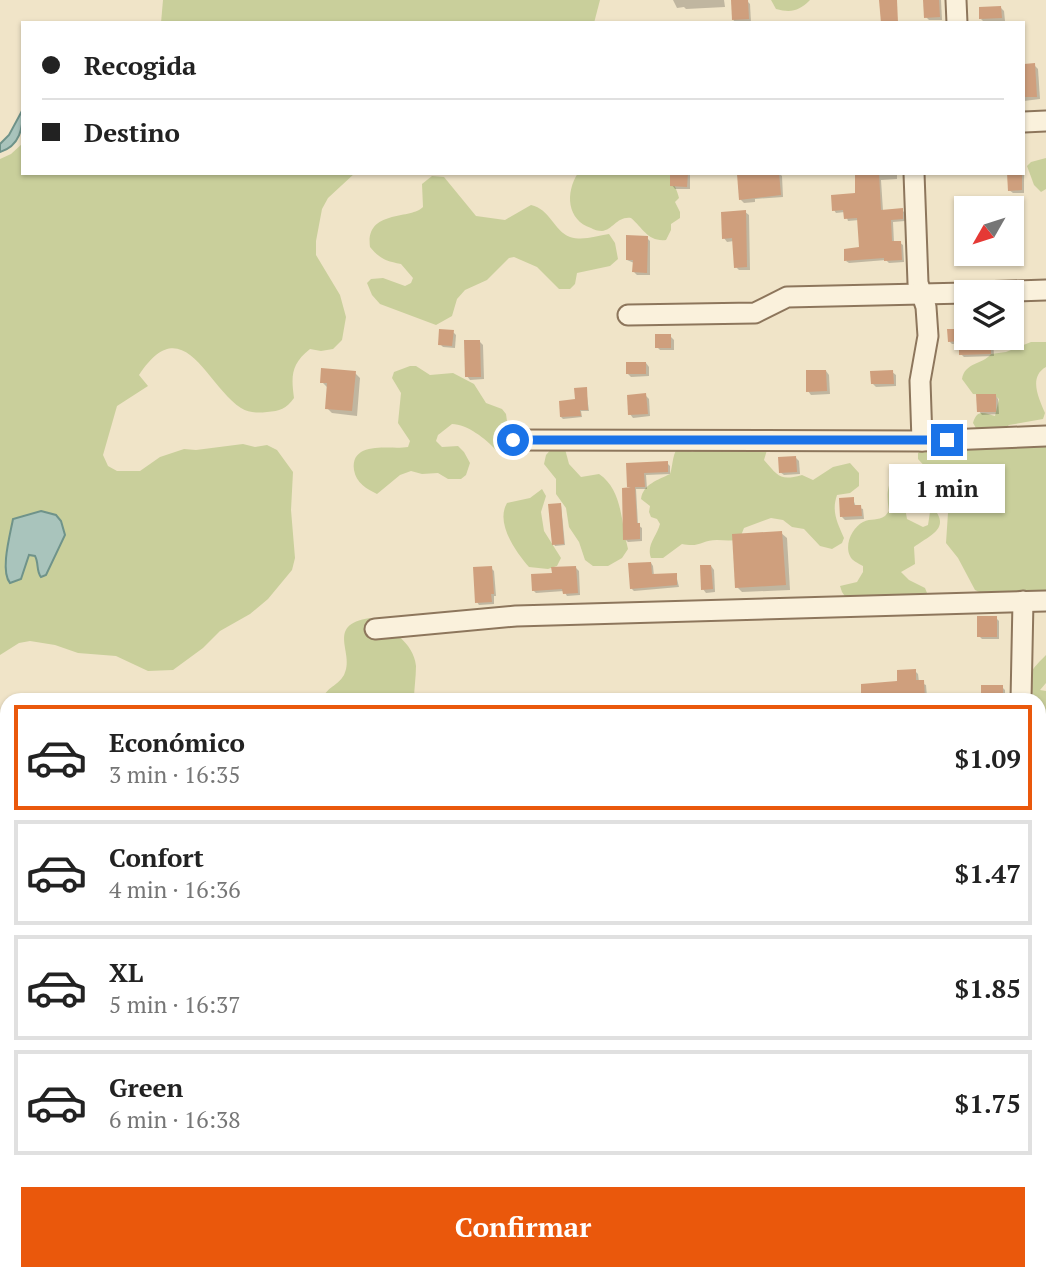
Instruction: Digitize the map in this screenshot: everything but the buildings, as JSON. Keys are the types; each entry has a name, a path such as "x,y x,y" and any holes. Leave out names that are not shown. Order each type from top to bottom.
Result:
{"street":[{"path":"956,0 957,21"},
{"path":"1025,121 1046,121"},
{"path":"914,175 918,283 927,313 928,336 920,381 922,441"},
{"path":"1024,291 1046,290"},
{"path":"628,315 755,313 787,297 954,293"},
{"path":"513,440 922,441 1046,436"},
{"path":"1021,693 1023,601"},
{"path":"375,629 516,616 1046,601"}],"green space":[{"path":"163,0 600,0 595,21 161,21"},
{"path":"771,0 810,0 798,9 786,11 776,9"},
{"path":"21,145 21,175 353,175 328,198 322,209 316,241 316,255 340,295 346,317 342,340 333,349 310,349 299,360 293,377 294,398 288,405 272,412 244,410 228,397 193,358 181,350 169,349 155,356 139,375 148,386 117,406 103,455 108,466 117,471 140,471 160,457 184,449 243,444 255,447 267,445 277,450 293,472 291,510 295,558 292,570 268,599 250,614 220,631 203,648 173,670 148,671 116,656 78,653 55,645 30,641 19,643 0,655 0,159"},
{"path":"1046,158 1046,189 1041,192 1034,185 1027,166 1031,162"},
{"path":"577,175 671,175 679,198 675,202 680,218 671,224 666,240 650,237 631,218 622,219 606,230 593,229 577,219 573,212 570,197"},
{"path":"432,176 444,177 476,216 505,220 531,205 543,211 570,237 585,238 609,234 615,243 618,259 610,266 577,273 575,284 570,289 559,289 537,267 514,257 509,258 487,280 465,290 457,299 452,316 436,325 380,304 367,283 371,279 383,278 405,286 411,283 413,278 401,264 384,259 370,247 370,235 381,221 423,207 422,184"},
{"path":"1046,342 1046,367 1037,376 1036,382 1045,413 1043,419 1009,425 996,435 979,433 973,423 975,419 981,413 995,416 999,399 994,395 973,394 962,379 964,373 991,354 1024,350 1024,345"},
{"path":"416,366 430,375 453,373 474,384 486,403 502,409 506,414 510,443 508,448 496,450 470,429 452,424 438,435 436,441 442,447 458,446 464,452 470,463 466,475 461,479 448,479 438,473 422,474 411,471 400,475 377,494 357,479 355,461 358,454 365,450 408,447 410,441 398,423 401,393 392,378 394,372"},
{"path":"1046,441 1046,592 992,598 975,590 958,558 946,543 948,513 941,487 918,459 918,453 927,447"},
{"path":"765,445 767,450 764,460 780,476 789,478 802,475 813,480 833,467 850,463 859,473 859,486 850,493 837,495 835,501 836,518 844,538 842,543 832,549 820,546 804,529 771,518 744,528 737,539 682,544 663,558 651,558 651,545 660,524 657,519 651,517 650,506 641,499 642,494 648,486 670,474 677,449 688,448 692,452 703,448"},
{"path":"553,447 565,449 569,464 581,477 599,474 613,489 620,508 628,549 622,558 608,566 593,566 585,560 579,542 569,527 566,508 556,494 556,479 544,464 546,455"},
{"path":"914,465 919,466 924,473 927,486 924,493 906,498 904,502 907,519 923,527 928,525 930,512 934,509 940,522 936,531 914,547 915,564 901,572 909,580 925,588 927,593 924,598 849,602 840,586 857,582 863,572 863,566 854,561 848,551 851,536 863,522 885,516 889,511 891,481 899,471"},
{"path":"542,489 546,496 541,512 544,531 561,558 557,566 548,569 529,567 513,545 504,519 507,503 530,498"},
{"path":"370,618 392,631 405,643 416,666 414,693 326,693 344,675 347,667 345,633 348,627"},
{"path":"1046,655 1046,683 1040,690 1046,693 1033,693 1031,675"}],"water":[{"path":"21,113 21,127 16,141 0,152 0,144 9,135"},
{"path":"41,511 56,515 65,535 46,575 41,577 35,556 29,555 21,579 10,583 6,562 13,519"}],"route":[{"path":"513,440 947,440"}]}
